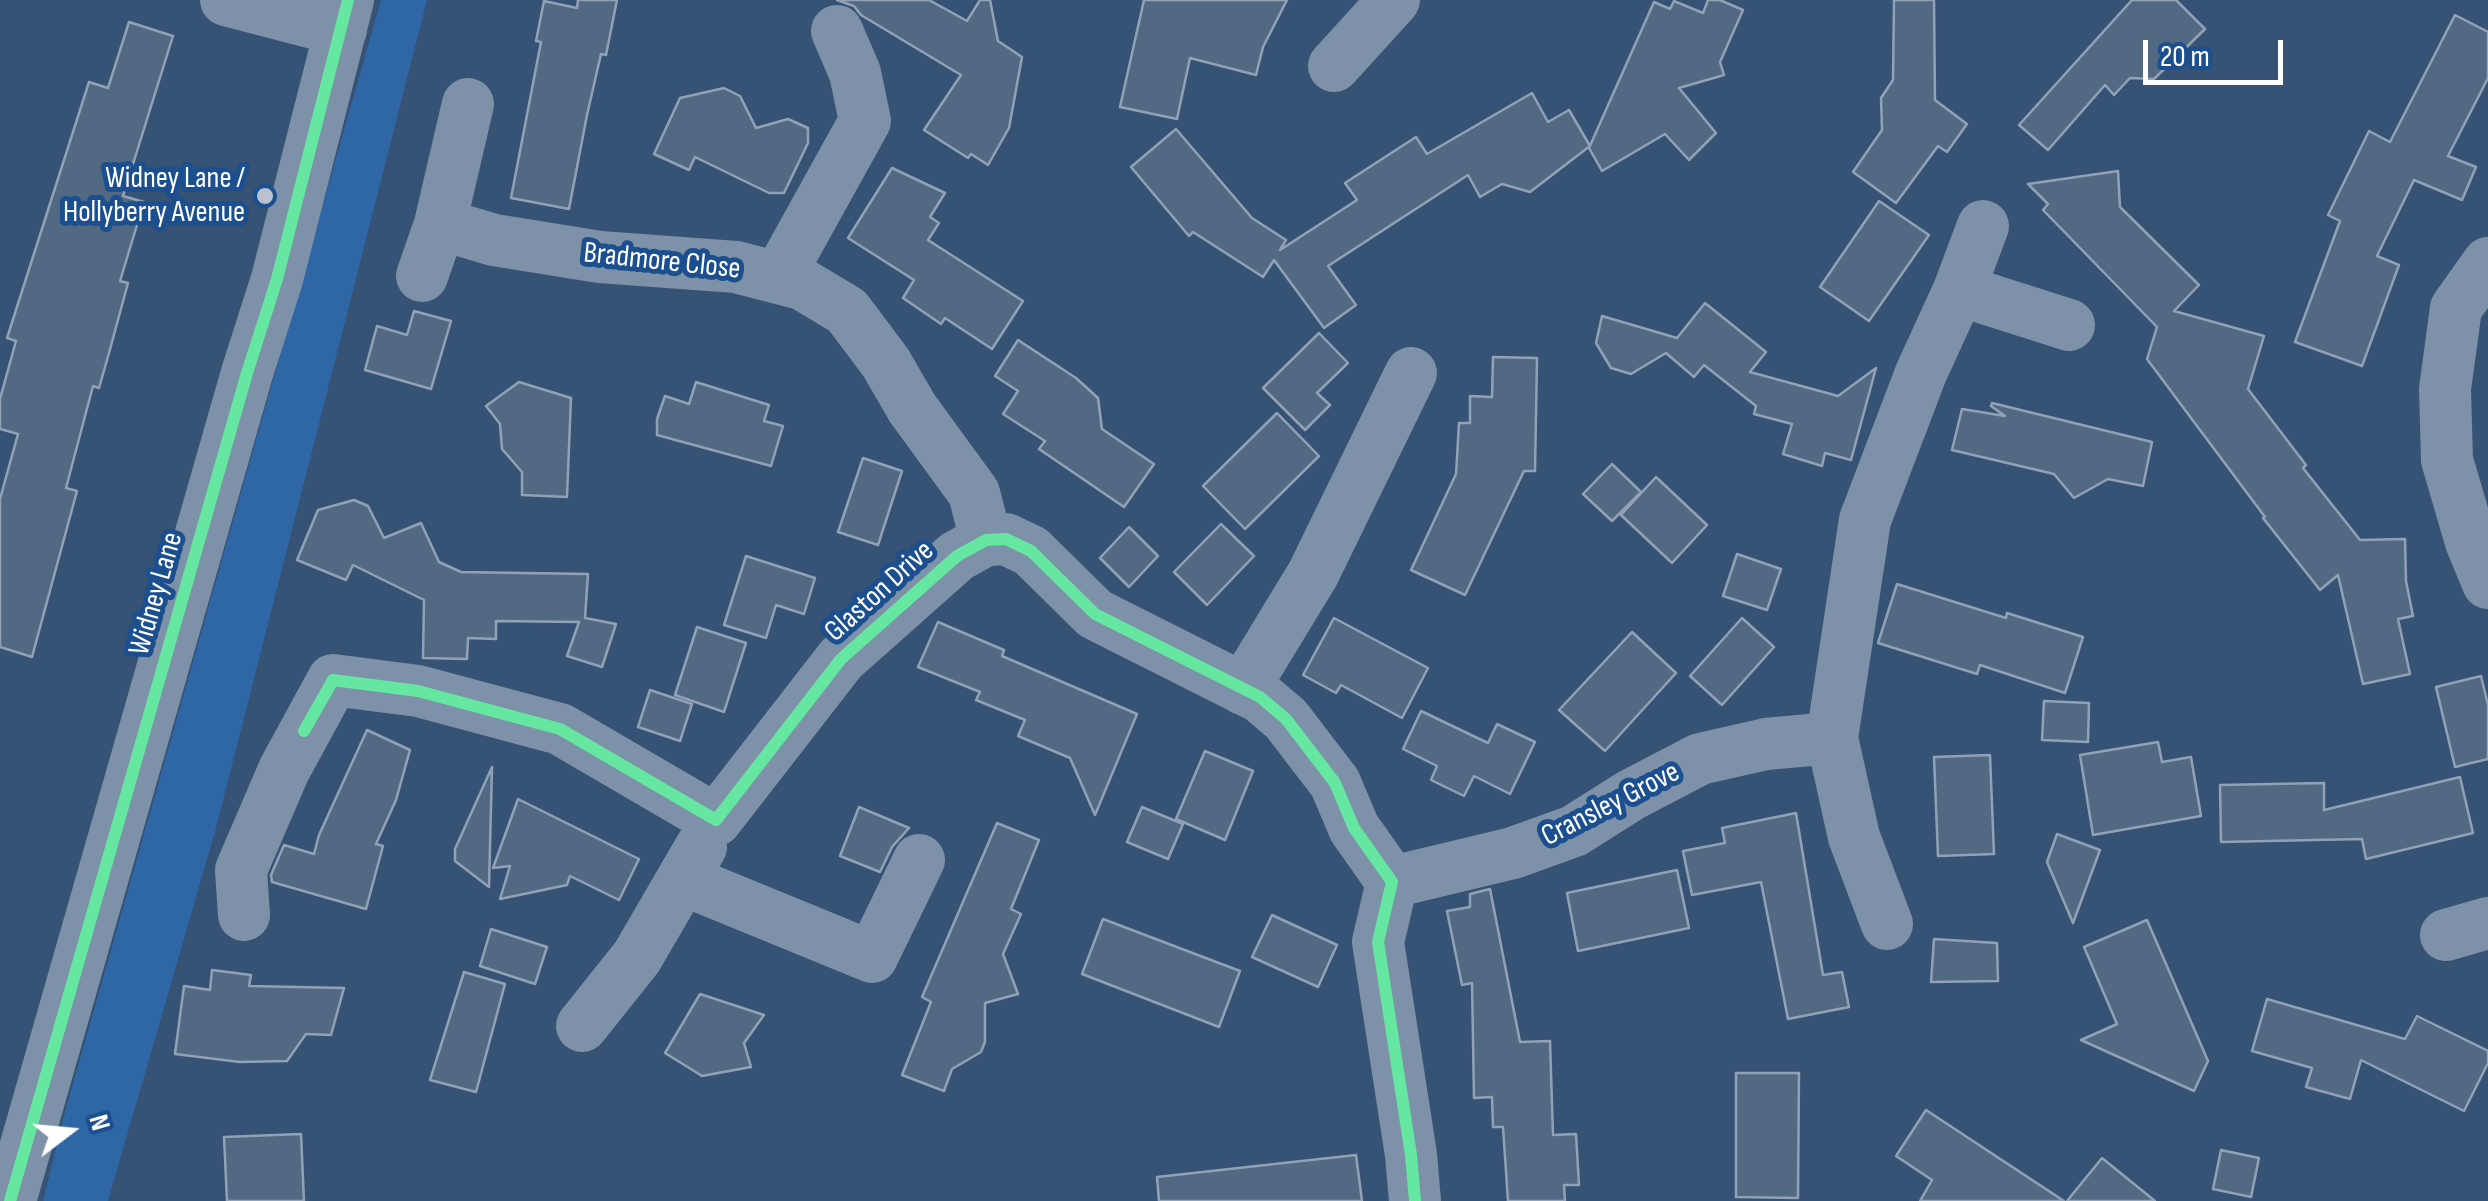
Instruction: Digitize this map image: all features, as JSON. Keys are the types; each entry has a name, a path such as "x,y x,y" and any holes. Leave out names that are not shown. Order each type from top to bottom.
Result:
{"street":[{"path":"226,0 344,15"},
{"path":"1334,66 1394,0"},
{"name":"Widney Lane","path":"10,1201 277,279 344,15"},
{"path":"778,278 865,121 855,73 837,31"},
{"path":"422,276 440,224 468,104"},
{"name":"Bradmore Close","path":"440,224 494,240 600,256 736,266 802,284 847,310 974,493 986,540"},
{"path":"1887,924 1854,837 1832,738 1865,520 1983,226"},
{"path":"2488,263 2456,308 2444,389 2447,460 2471,542 2488,582"},
{"path":"1959,290 2068,326"},
{"path":"1243,689 1313,574 1411,373"},
{"path":"986,540 1006,539 1031,551 1095,614 1260,698 1296,732 1335,783 1354,828 1392,882 1378,942 1412,1155 1415,1201"},
{"name":"Glaston Drive","path":"582,1026 637,957 716,820 841,659 956,556 986,540"},
{"path":"244,915 241,870 304,731 332,680 418,691 560,730 716,820"},
{"name":"Cransley Grove","path":"1392,882 1513,853 1574,831 1700,759 1766,744 1832,738"},
{"path":"684,880 872,957 919,860"}],"shaded area":[{"path":"381,0 427,0 215,832 108,1201 43,1201 65,1112"}],"building":[{"path":"578,0 617,0 606,55 601,54 569,209 511,198 541,42 536,41 544,1 577,8"},
{"path":"837,0 929,0 967,21 980,0 990,0 998,41 1022,57 1009,128 988,165 971,154 968,158 924,130 961,75 861,15 854,6"},
{"path":"1144,0 1287,0 1263,47 1256,75 1190,58 1177,119 1120,107"},
{"path":"1708,0 1720,0 1743,10 1720,62 1724,75 1679,88 1716,133 1689,160 1665,134 1602,171 1589,148 1654,2 1670,9 1674,1 1703,13"},
{"path":"1894,0 1934,0 1935,100 1967,124 1947,152 1938,146 1896,203 1853,172 1882,130 1881,98 1893,80"},
{"path":"2132,0 2176,0 2205,29 2154,79 2130,78 2114,95 2105,85 2048,150 2019,125"},
{"path":"2455,15 2488,32 2488,78 2448,156 2476,167 2462,200 2414,180 2377,256 2399,265 2362,366 2295,342 2340,221 2328,215 2369,131 2390,142"},
{"path":"129,22 173,36 123,196 144,202 120,281 128,283 109,353 99,388 93,386 66,488 77,491 32,657 0,647 0,499 18,434 0,429 0,399 16,341 7,338 89,82 108,88"},
{"path":"724,88 740,96 756,128 788,119 808,128 808,143 784,193 769,193 695,157 689,170 654,154 680,98"},
{"path":"1532,93 1548,122 1569,110 1590,146 1530,192 1502,184 1480,197 1468,175 1328,266 1356,305 1324,328 1274,260 1263,277 1193,232 1189,236 1131,167 1176,129 1252,218 1286,240 1280,250 1357,200 1345,183 1416,137 1427,154"},
{"path":"892,168 945,193 930,217 939,223 928,240 1023,301 992,349 945,318 941,324 903,298 914,280 848,238"},
{"path":"2118,171 2120,207 2199,285 2174,311 2264,336 2248,389 2360,540 2405,539 2406,581 2413,616 2398,619 2410,674 2363,684 2338,575 2320,590 2147,359 2157,327 2043,210 2048,204 2028,184"},
{"path":"1879,201 1929,235 1869,321 1820,287"},
{"path":"1705,303 1766,352 1750,372 1838,396 1876,368 1851,460 1825,453 1822,466 1783,454 1792,424 1754,414 1756,406 1704,365 1694,377 1666,353 1631,374 1611,368 1596,343 1602,316 1677,338"},
{"path":"414,311 451,321 431,389 365,370 377,326 407,335"},
{"path":"1319,333 1348,363 1317,393 1330,405 1305,430 1263,388"},
{"path":"1018,340 1076,378 1098,398 1102,429 1154,464 1124,507 1039,449 1045,441 1003,414 1018,391 995,376"},
{"path":"1493,357 1537,358 1535,471 1524,471 1465,595 1411,570 1456,474 1459,423 1470,423 1470,396 1492,397"},
{"path":"519,382 571,398 567,497 522,495 522,472 502,449 500,424 486,406"},
{"path":"696,382 769,405 764,421 783,426 771,466 657,435 657,419 665,396 689,404"},
{"path":"1992,403 2152,442 2143,486 2108,479 2074,498 2054,474 1952,450 1962,409 2005,416"},
{"path":"1277,413 1319,456 1245,529 1203,486"},
{"path":"863,458 902,471 878,545 838,532"},
{"path":"1612,464 1641,492 1612,521 1583,494"},
{"path":"1656,477 1707,525 1672,563 1621,515"},
{"path":"354,500 368,506 384,538 421,523 439,562 461,572 588,574 585,618 616,624 602,667 567,656 579,622 496,621 496,639 468,638 467,659 423,658 424,600 353,565 346,580 297,560 318,510"},
{"path":"1221,524 1254,556 1207,605 1174,572"},
{"path":"1129,527 1158,556 1129,587 1100,558"},
{"path":"1737,554 1781,569 1767,610 1723,596"},
{"path":"746,556 815,578 804,614 776,605 766,638 724,625"},
{"path":"1897,584 2083,637 2065,693 1980,665 1977,674 1878,643"},
{"path":"1334,618 1428,668 1402,718 1341,685 1336,693 1303,675"},
{"path":"1742,618 1774,647 1722,705 1690,676"},
{"path":"938,622 1004,650 1002,656 1137,714 1095,815 1070,758 1018,736 1025,720 976,700 980,692 918,667"},
{"path":"697,627 746,643 724,712 675,695"},
{"path":"1632,632 1676,673 1605,751 1559,710"},
{"path":"2481,676 2488,705 2488,759 2455,767 2436,687"},
{"path":"650,690 692,704 680,741 638,727"},
{"path":"2044,701 2089,703 2088,742 2042,740"},
{"path":"1421,711 1488,743 1497,724 1535,742 1510,794 1474,776 1464,796 1431,780 1437,766 1403,749"},
{"path":"367,730 410,750 396,800 376,844 383,846 366,909 272,882 271,875 284,845 314,854"},
{"path":"2158,742 2162,762 2191,757 2201,816 2093,835 2080,755"},
{"path":"1205,751 1253,771 1225,840 1176,819"},
{"path":"1990,755 1994,854 1938,856 1934,757"},
{"path":"492,767 489,887 455,861 455,849"},
{"path":"2460,777 2473,833 2366,859 2362,839 2221,842 2220,785 2324,783 2324,810"},
{"path":"518,799 639,859 619,900 570,876 567,885 500,899 510,866 493,868"},
{"path":"859,807 909,828 892,847 880,872 840,856"},
{"path":"1142,807 1183,824 1168,859 1127,842"},
{"path":"1796,813 1823,975 1842,972 1849,1007 1788,1019 1761,882 1692,895 1683,851 1725,843 1722,828"},
{"path":"997,823 1039,840 1011,909 1021,914 1003,954 1018,994 985,1003 985,1042 981,1052 952,1069 944,1091 902,1075 931,1002 922,997"},
{"path":"2057,834 2100,850 2073,923 2047,862"},
{"path":"1677,870 1689,928 1578,951 1567,893"},
{"path":"1490,889 1520,1042 1550,1041 1553,1135 1576,1134 1579,1185 1564,1185 1565,1201 1508,1201 1503,1127 1493,1127 1492,1097 1474,1098 1472,983 1462,985 1447,911 1470,907 1470,894"},
{"path":"1272,915 1337,945 1318,987 1252,957"},
{"path":"1103,919 1240,971 1219,1027 1082,974"},
{"path":"2147,920 2208,1061 2194,1091 2081,1040 2117,1024 2084,947"},
{"path":"491,929 547,947 535,984 480,966"},
{"path":"1934,939 1997,943 1998,981 1931,982"},
{"path":"212,970 251,975 249,986 344,988 331,1035 306,1034 287,1061 240,1062 175,1054 184,986 210,990"},
{"path":"464,972 505,984 476,1092 430,1080"},
{"path":"700,994 764,1015 744,1043 751,1067 702,1076 665,1053"},
{"path":"2267,999 2405,1039 2417,1016 2488,1051 2488,1063 2464,1111 2361,1060 2350,1099 2306,1087 2312,1068 2252,1051"},
{"path":"1736,1073 1799,1073 1798,1198 1736,1197"},
{"path":"1926,1110 2064,1201 1920,1201 1932,1180 1896,1156"},
{"path":"301,1134 304,1201 227,1201 224,1137"},
{"path":"2221,1150 2259,1158 2251,1197 2213,1189"},
{"path":"1356,1155 1362,1201 1159,1201 1157,1177"},
{"path":"2102,1158 2155,1201 2067,1201"}],"cycle path":[{"path":"10,1201 277,279 348,0"},
{"path":"304,731 333,680 418,691 560,729 716,820 841,659 957,556 986,540 1006,539 1031,551 1095,614 1260,697 1286,719 1335,783 1354,828 1392,882 1378,942 1415,1201"}],"place":[{"name":"Widney Lane / Hollyberry Avenue","path":"265,196"}]}
